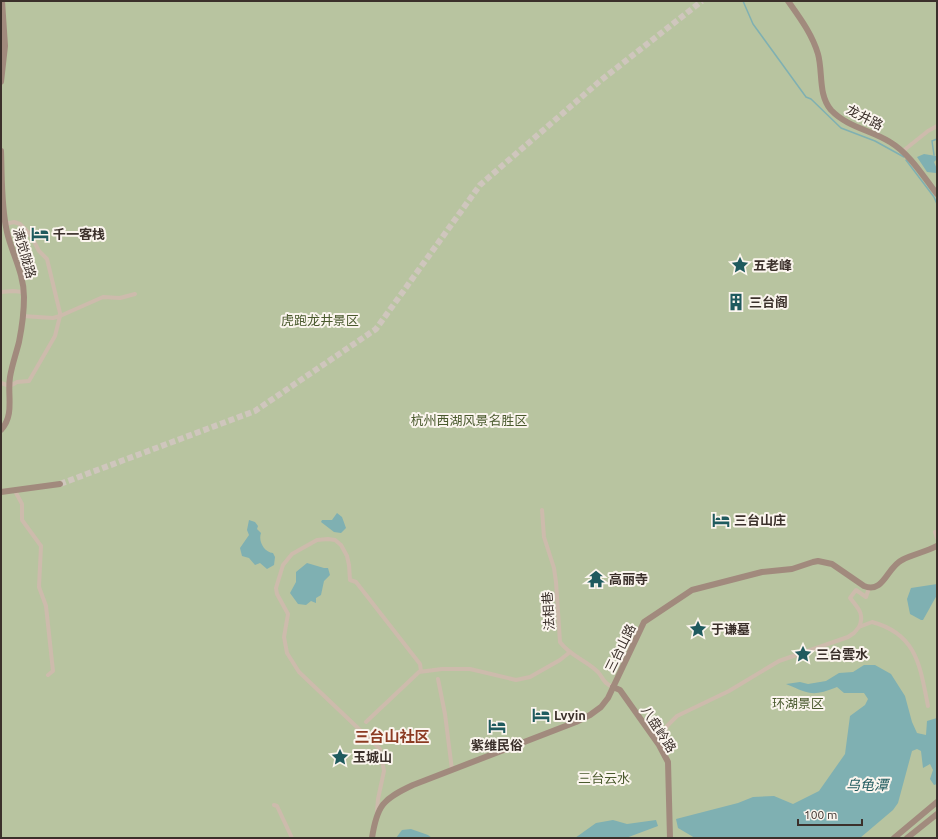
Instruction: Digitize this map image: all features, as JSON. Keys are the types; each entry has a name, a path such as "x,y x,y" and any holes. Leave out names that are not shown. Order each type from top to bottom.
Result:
{"street":[{"path":"1,82 5,58 2,1"},
{"name":"龙井路","path":"788,1 814,42 827,105 839,117 849,124 889,141 903,151 937,194"},
{"path":"903,151 928,131 937,126"},
{"name":"满觉陇路","path":"1,150 5,224 20,273 24,292 21,332 10,379 10,411 6,424 1,430"},
{"path":"1,383 10,386 17,382 29,382 55,336 60,316 47,259 39,251 30,234 20,224 14,222 5,224"},
{"path":"1,292 24,292"},
{"path":"22,316 53,318 103,297 120,298 135,294"},
{"path":"1,492 60,484"},
{"path":"15,491 22,504 22,520 41,546 39,586 46,606 53,671 48,675"},
{"name":"法相巷","path":"542,510 544,537 554,568 556,582 560,642 565,649 587,663 607,684 614,687"},
{"path":"935,532 937,538"},
{"path":"377,813 378,799 384,770 380,749 298,672 287,653 284,637 288,614 277,594 276,588 283,565 292,554 318,540 334,540 341,545 347,556 350,580 356,582 420,664 421,671"},
{"path":"661,748 662,736 667,726 677,716 729,691 779,661 854,633 859,627 862,616 861,611 850,598 856,590 866,597 869,588 875,588 882,583 891,569 901,560 937,546"},
{"name":"三台山路","path":"372,838 377,813 386,800 398,792 528,741 590,715 601,707 614,687 644,622 692,590 762,572 792,569 818,561 832,564 869,588"},
{"path":"859,627 872,622 894,630 904,637 920,667 928,706"},
{"path":"366,722 421,671 470,669 516,680 530,677 560,660 570,652"},
{"path":"438,679 445,714 452,770"},
{"name":"八盘岭路","path":"614,687 620,690 661,748 668,762 670,838"},
{"path":"894,838 937,802"},
{"path":"274,805 277,806 292,838"},
{"path":"907,838 937,814"}],"green space":[{"name":"虎跑龙井景区","path":"1,1 937,1 937,838 1,838"}],"water":[{"path":"924,154 936,156 936,160 934,162 937,169 936,173 927,172 917,157"},
{"path":"337,513 342,517 346,528 341,533 334,532 321,522 322,520 332,520"},
{"path":"249,520 255,522 258,526 257,529 261,533 260,539 262,546 267,551 273,553 275,557 274,565 267,569 260,563 255,565 249,558 242,556 240,548 249,535 247,530"},
{"path":"307,563 328,568 330,575 324,581 321,595 316,598 316,603 311,601 306,605 298,604 290,593 296,582 296,572"},
{"path":"937,584 937,595 923,620 910,614 907,599 911,588"},
{"name":"乌龟潭","path":"864,665 875,665 891,674 905,696 912,722 917,733 926,735 927,721 937,718 937,784 934,785 930,779 933,770 930,764 923,768 921,751 917,749 912,751 898,803 893,810 860,838 695,838 678,828 676,819 738,803 753,797 774,796 793,804 819,791 845,754 850,716 865,705 868,699 864,693 844,693 837,687 822,692 811,693 786,684 800,682 808,684 826,681 839,673 853,672"},
{"path":"613,820 627,824 656,820 658,826 626,838 575,838 596,823"},
{"path":"411,829 432,838 396,838 402,830"}],"waterway":[{"path":"743,1 753,24 806,97 811,99 841,128 875,141 904,157"},
{"path":"934,155 932,141 937,139"},
{"path":"906,160 934,197 937,204"}],"tunnel":[{"path":"60,484 255,411 376,329 480,185 600,81 702,1"}],"place":[{"name":"千一客栈","path":"40,234"},
{"name":"五老峰","path":"740,265"},
{"name":"三台阁","path":"736,302"},
{"name":"三台山庄","path":"721,520"},
{"name":"高丽寺","path":"596,579"},
{"name":"于谦墓","path":"698,629"},
{"name":"三台雲水","path":"803,654"},
{"name":"Lvyin","path":"541,715"},
{"name":"紫维民俗","path":"497,726"},
{"name":"玉城山","path":"340,757"}],"district":[{"name":"三台山社区","path":"392,736"}],"park label":[{"name":"杭州西湖风景名胜区","path":"469,420"},
{"name":"环湖景区","path":"798,703"},
{"name":"三台云水","path":"604,778"}]}
